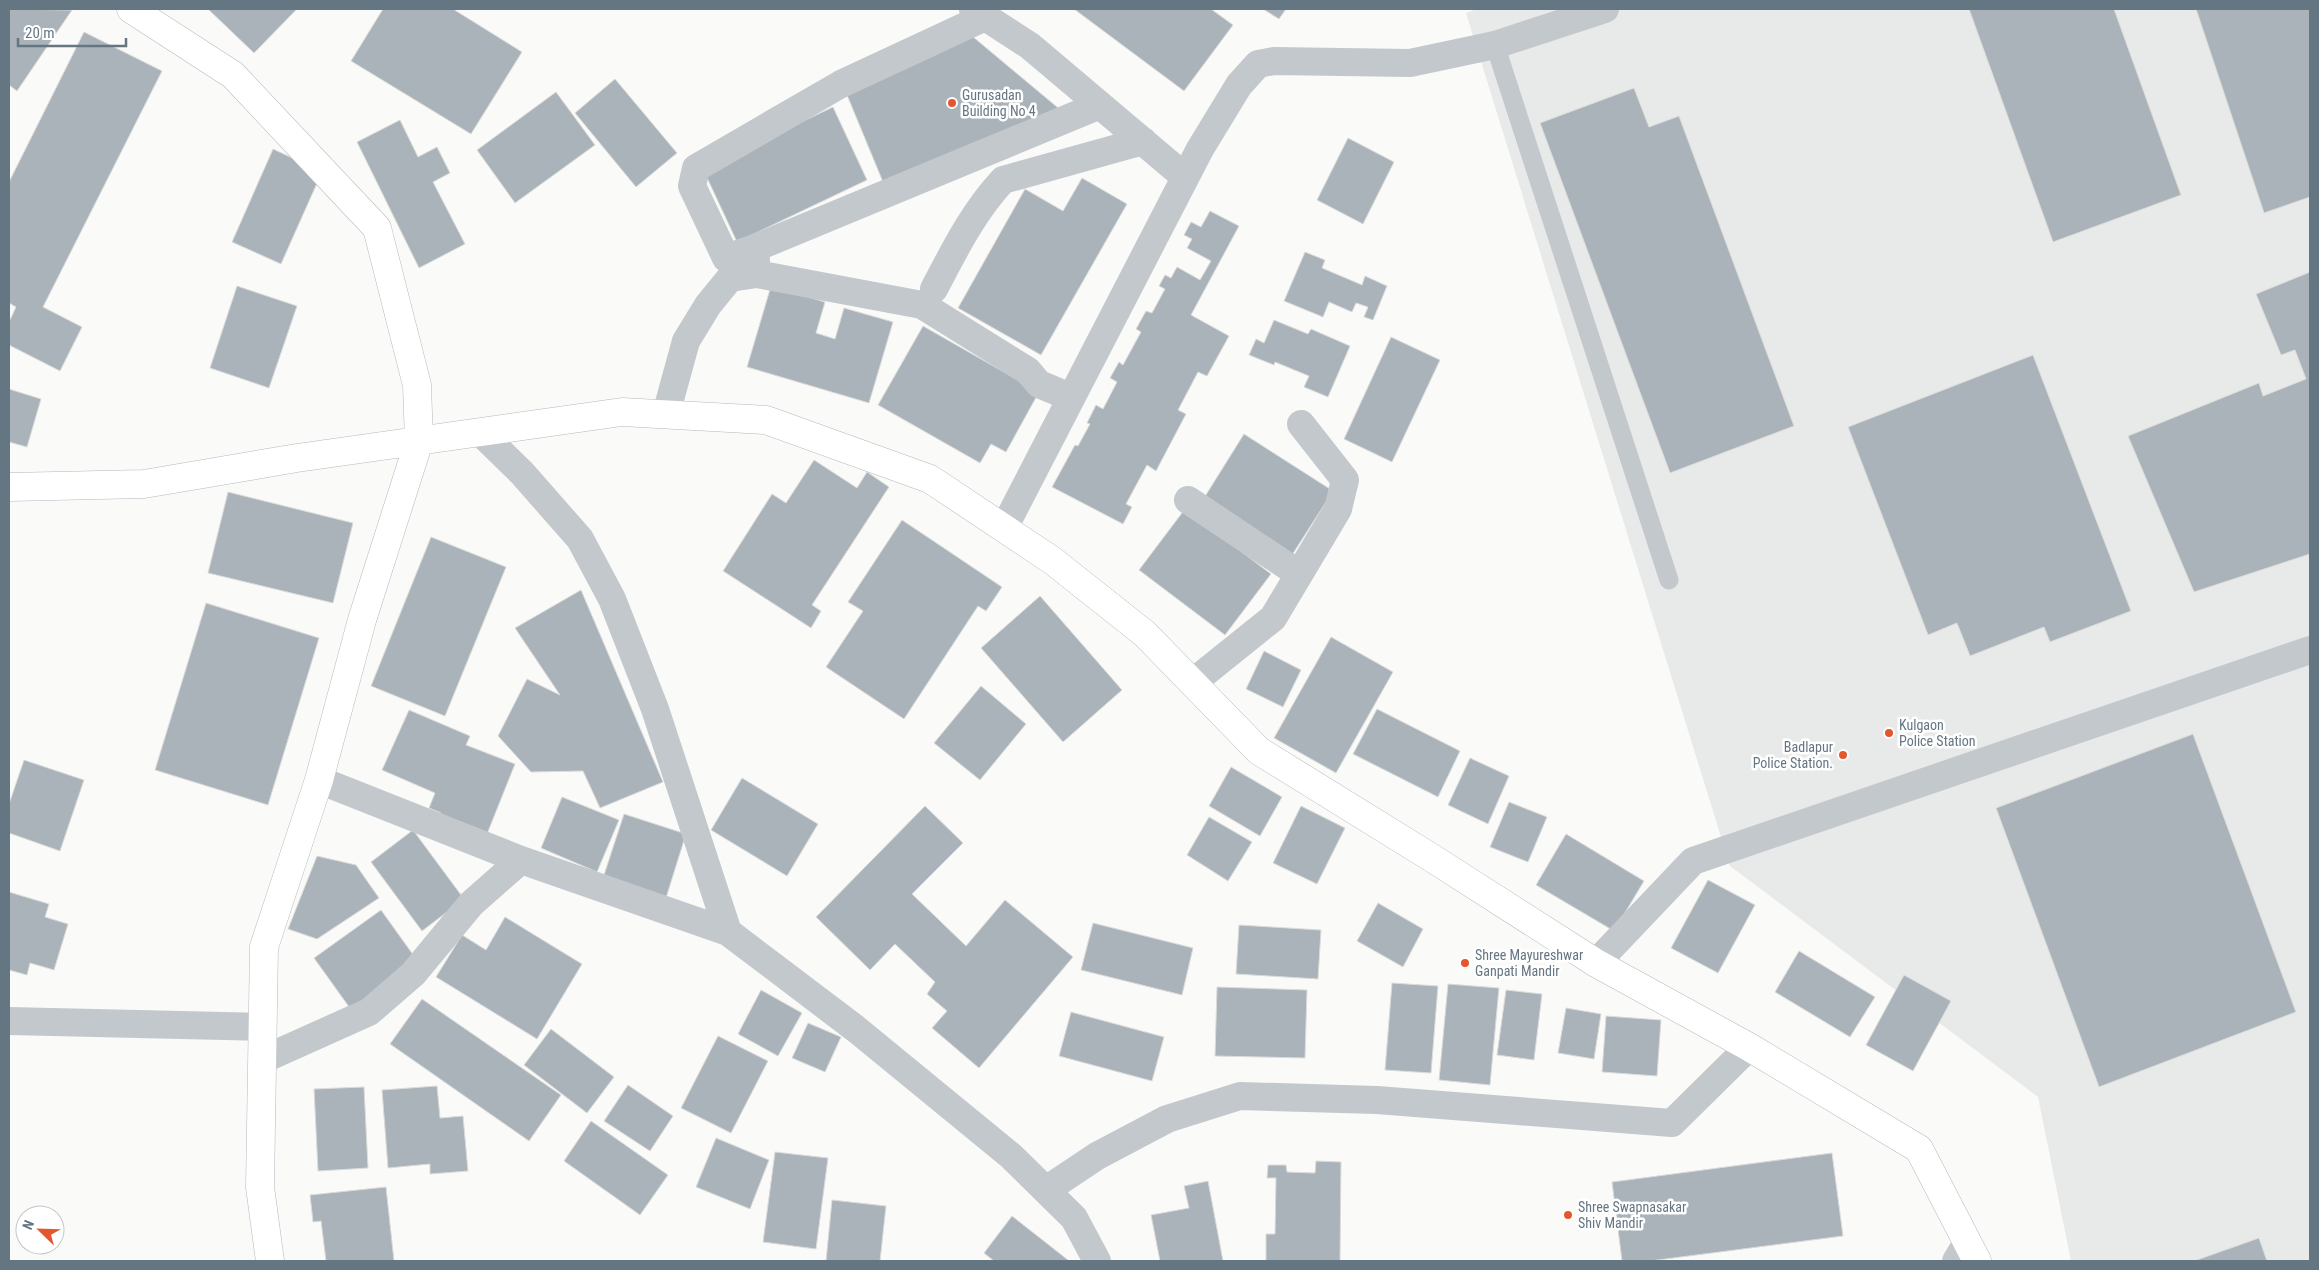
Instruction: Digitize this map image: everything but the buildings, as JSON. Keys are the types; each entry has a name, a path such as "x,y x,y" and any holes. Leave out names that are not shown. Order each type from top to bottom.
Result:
{"street":[{"path":"131,9 233,75 377,228 417,385 419,441 362,620 319,780 264,947 260,1187 270,1261"},
{"path":"1004,528 1186,177 1239,85 1258,64 1274,61 1410,63 1495,45 1605,9"},
{"path":"1074,391 1045,370 1028,371 922,305 857,291 756,261 726,258 692,186 696,168 842,84 979,13 1030,46 1186,177"},
{"path":"666,414 686,341 708,305 730,278 756,261 1100,105"},
{"path":"934,289 962,235 991,193 1003,180 1143,141"},
{"path":"9,487 144,484 297,458 622,412 766,420 930,479 1053,560 1145,634 1259,751 1432,858 1596,963 1749,1047 1920,1149 1967,1255"},
{"path":"1192,683 1273,618 1338,509 1345,480 1301,424"},
{"path":"481,432 522,473 580,539 612,599 656,709 728,932"},
{"path":"1188,500 1298,574"},
{"path":"1596,963 1693,861 2310,650"},
{"path":"319,780 521,860 728,932 856,1029 1011,1156 1074,1218 1097,1261"},
{"path":"262,1060 369,1012 413,974 471,904 521,860"},
{"path":"9,1021 262,1027"},
{"path":"1046,1190 1096,1156 1167,1119 1240,1096 1377,1100 1672,1123 1749,1047"}],"lane":[{"path":"1495,45 1669,580"}],"shaded area":[{"path":"1477,9 2310,9 2310,1261 2071,1261 2038,1097 1730,866 1466,13"}],"place":[{"name":"Gurusadan Building No 4","path":"952,103"},
{"name":"Kulgaon Police Station","path":"1889,733"},
{"name":"Badlapur Police Station.","path":"1843,755"},
{"name":"Shree Mayureshwar Ganpati Mandir","path":"1465,963"},
{"name":"Shree Swapnasakar Shiv Mandir","path":"1568,1215"}]}
